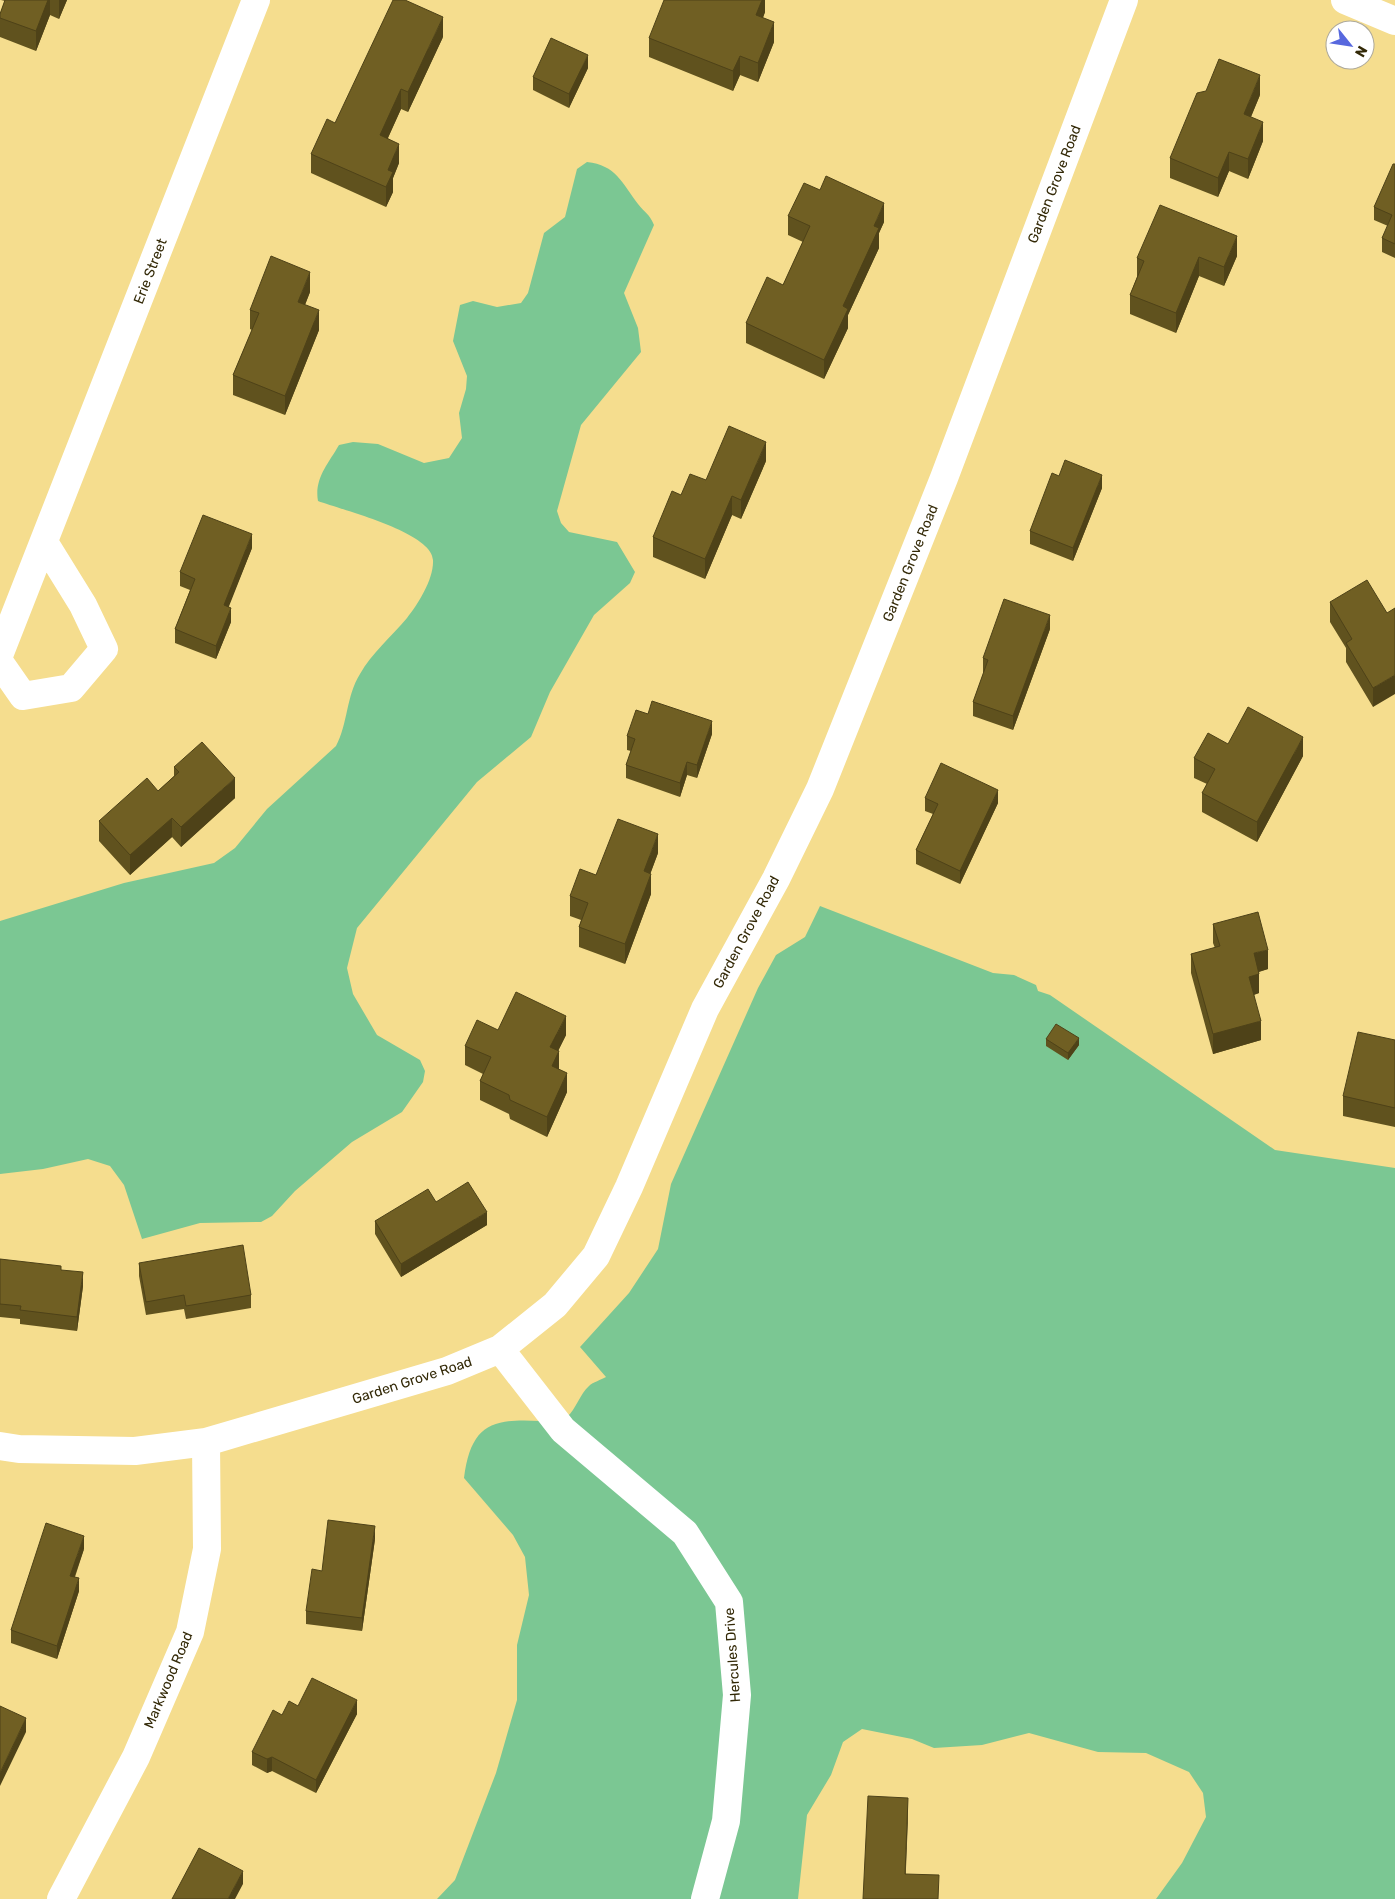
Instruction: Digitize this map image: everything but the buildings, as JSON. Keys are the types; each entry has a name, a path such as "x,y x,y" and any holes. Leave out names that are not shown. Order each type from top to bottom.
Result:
{"street":[{"name":"Erie Street","path":"0,653 256,0"},
{"name":"Garden Grove Road","path":"0,1446 19,1449 135,1451 206,1442 446,1371 500,1349 555,1305 596,1256 629,1187 705,1009 776,879 820,790 944,478 1124,0"},
{"path":"1345,0 1395,21"},
{"path":"0,663 23,696 71,688 104,650 83,604 44,542"},
{"name":"Hercules Drive","path":"500,1349 563,1430 685,1533 729,1602 737,1695 726,1821 705,1899"},
{"name":"Markwood Road","path":"61,1899 136,1757 190,1632 207,1550 206,1442"}],"green space":[{"path":"587,162 597,164 612,171 649,215 654,225 624,293 638,328 641,352 581,425 557,511 561,523 569,532 617,542 635,572 630,583 594,615 550,692 531,737 477,782 357,928 347,968 353,994 377,1035 420,1060 425,1071 423,1082 402,1112 352,1142 295,1191 272,1216 261,1222 200,1223 142,1239 124,1185 110,1166 88,1159 43,1169 0,1174 0,921 124,883 214,863 235,848 267,809 336,746 343,729 355,683 370,659 416,606 431,575 433,560 429,550 418,540 403,531 318,501 318,486 323,472 339,445 353,442 378,444 424,463 449,458 462,438 459,413 466,389 467,376 453,341 460,305 473,301 497,307 521,303 528,293 544,233 565,217 577,169"},
{"path":"820,906 993,973 1014,975 1036,985 1038,991 1050,995 1275,1150 1395,1168 1395,1899 1156,1899 1182,1863 1206,1817 1203,1793 1189,1772 1146,1753 1098,1752 1029,1733 982,1745 934,1748 912,1739 862,1729 843,1742 831,1775 807,1815 798,1899 437,1899 455,1880 496,1773 517,1700 517,1645 529,1595 525,1557 513,1535 464,1478 467,1460 472,1447 478,1436 496,1424 508,1421 554,1421 564,1419 570,1414 589,1386 606,1377 580,1347 629,1293 658,1249 671,1184 758,988 776,955 805,937"}]}
